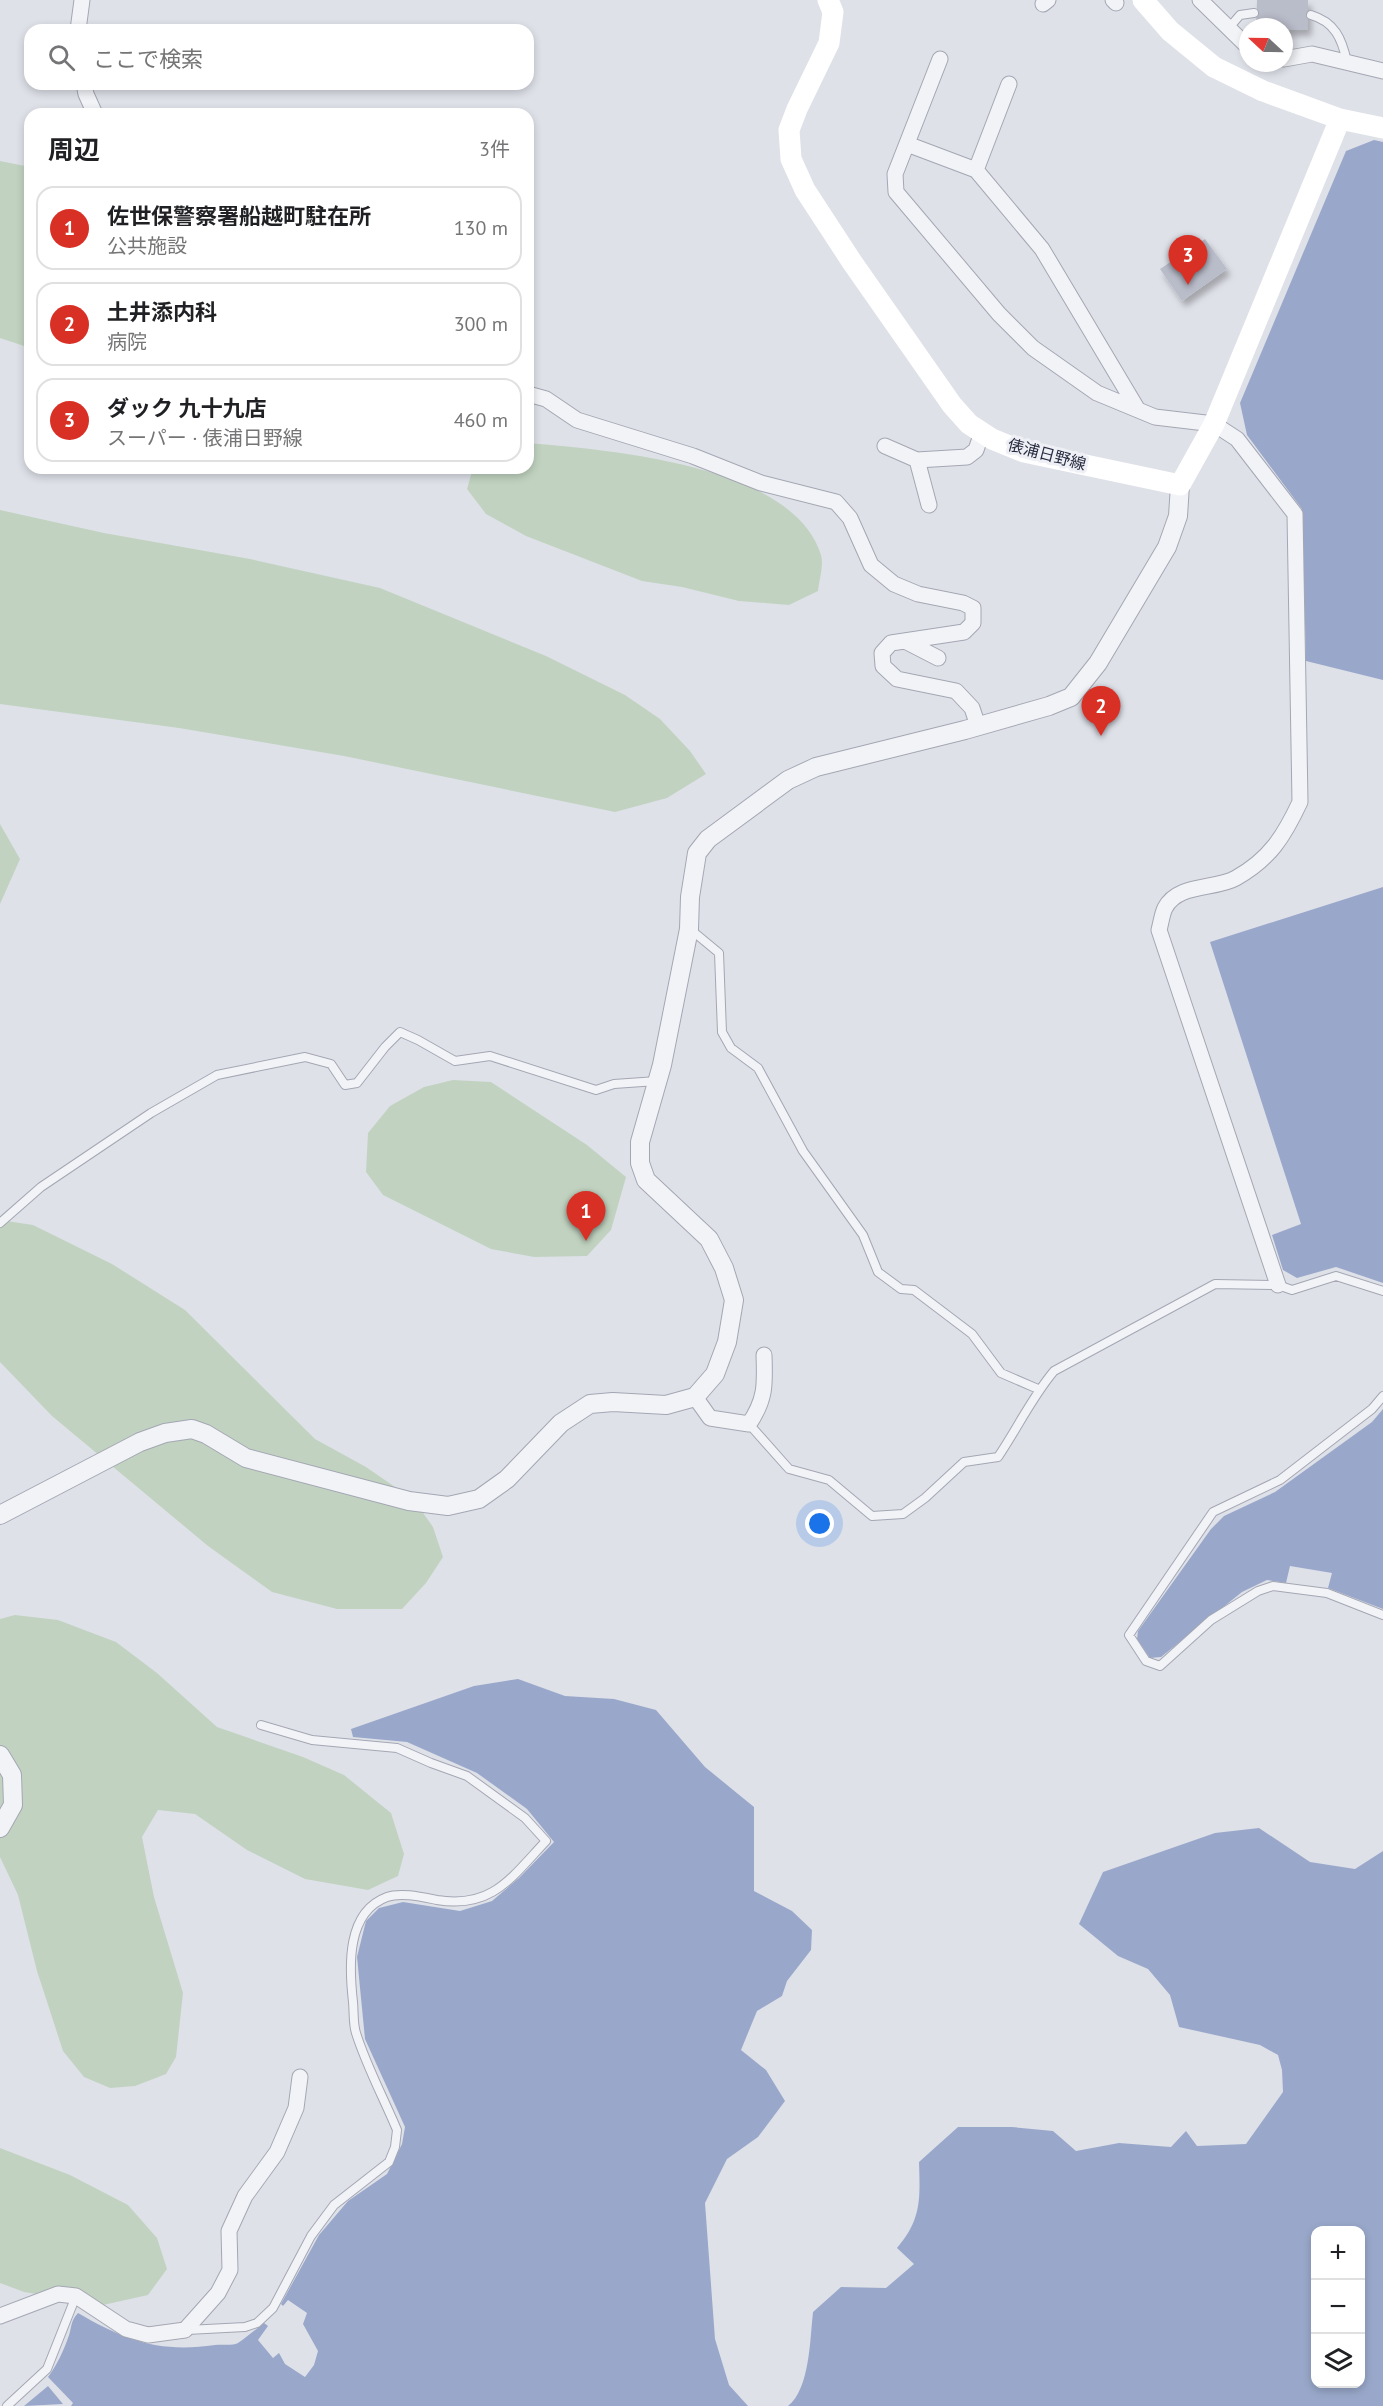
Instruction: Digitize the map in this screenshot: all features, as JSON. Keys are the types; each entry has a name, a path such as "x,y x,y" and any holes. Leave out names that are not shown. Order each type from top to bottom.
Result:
{"main road":[{"name":"俵浦日野線","path":"828,0 833,12 828,43 789,130 791,159 805,190 852,262 952,405 969,424 992,439 1024,452 1180,485"},
{"path":"1143,0 1170,31 1214,67 1263,91 1340,119 1383,128"},
{"path":"1180,485 1214,424 1340,119"}],"street":[{"path":"79,24 82,0"},
{"path":"1200,0 1239,38"},
{"path":"1293,57 1312,54 1383,71"},
{"path":"940,59 895,174 896,192 999,314 1033,348 1097,393 1155,417 1214,424 1237,439 1295,514 1300,802 1288,829 1272,852 1234,879 1176,895 1165,908 1159,930 1278,1285"},
{"path":"976,170 1010,84"},
{"path":"85,90 92,108"},
{"path":"907,144 976,170 1042,249 1138,410"},
{"path":"534,396 546,399 577,420 693,456 761,483 836,502 850,518 871,565 894,584 918,594 963,603 973,608 973,622 964,632 891,643 882,653 883,666 897,679 956,691 972,708 978,726"},
{"path":"885,446 917,460 967,458 976,450 982,432"},
{"path":"917,460 929,505"},
{"path":"0,1515 140,1442 165,1433 192,1429 206,1434 246,1458 410,1501 448,1506 479,1499 507,1479 561,1423 590,1404 613,1402 666,1405 695,1397 715,1374 727,1342 734,1300 724,1268 709,1239 646,1180 640,1163 640,1142 662,1065 689,929 690,897 697,853 708,839 788,780 816,767 978,726 1049,706 1071,697 1098,663 1167,547 1178,516 1180,485"},
{"path":"905,641 938,658"},
{"path":"695,1397 710,1418 749,1424 758,1412 765,1392 764,1355"},
{"path":"0,1755 12,1775 13,1805 0,1828"},
{"path":"0,2316 58,2294 76,2296 126,2329 148,2335 185,2330 218,2293 230,2270 229,2231 244,2196 277,2152 296,2108 300,2077"}],"lane":[{"path":"1228,28 1240,15 1254,13"},
{"path":"1311,15 1324,19 1335,29 1344,48 1347,63"},
{"path":"689,929 719,953 722,1032 731,1048 758,1068 802,1151 863,1235 878,1272 901,1289 914,1290 972,1334 1001,1373 1038,1389"},
{"path":"0,1223 41,1187 151,1113 217,1075 305,1058 331,1064 345,1085 357,1083 400,1032 455,1061 490,1056 596,1090 614,1084 657,1082"},
{"path":"749,1424 789,1469 829,1480 872,1516 903,1514 925,1498 964,1462 998,1457 1038,1389 1054,1371 1215,1284 1278,1285 1293,1290 1336,1276 1383,1291"},
{"path":"1383,1396 1372,1409 1280,1480 1213,1512 1129,1635 1146,1661 1160,1666 1211,1620 1258,1591 1273,1586 1327,1593 1383,1615"},
{"path":"185,2330 245,2327 257,2323 273,2308 311,2236 334,2205 389,2162 395,2147 397,2130 356,2032 350,1971 355,1932 367,1909 387,1897 414,1896 458,1903 480,1899 510,1879 546,1841 525,1818 467,1776 397,1748 312,1740 261,1725"},
{"path":"7,2406 47,2369 76,2296"}],"green space":[{"path":"0,161 24,166 24,346 0,338"},
{"path":"534,444 604,451 694,467 737,481 775,500 804,524 822,559 818,591 789,605 739,601 682,587 642,581 526,536 486,514 467,489 471,474 534,474"},
{"path":"0,510 104,533 250,559 380,588 546,656 625,695 660,719 690,751 706,774 667,798 615,812 344,756 179,728 0,704"},
{"path":"0,824 20,859 0,904"},
{"path":"453,1080 491,1082 587,1145 626,1177 611,1230 587,1256 534,1257 491,1249 383,1195 366,1172 368,1133 390,1106 424,1087"},
{"path":"0,1220 33,1225 112,1264 185,1310 315,1439 366,1467 414,1500 433,1527 443,1557 426,1583 402,1609 337,1609 272,1592 208,1546 52,1416 0,1362"},
{"path":"15,1615 58,1620 116,1642 157,1673 217,1727 303,1757 344,1775 391,1813 404,1854 398,1876 368,1890 305,1879 247,1850 195,1814 158,1810 142,1837 154,1897 183,1993 176,2057 166,2074 135,2086 110,2088 84,2077 63,2051 37,1971 18,1895 0,1857 0,1619"},
{"path":"0,2148 70,2175 128,2205 157,2238 167,2269 148,2295 103,2305 24,2292 0,2283"}],"water":[{"path":"1374,140 1383,142 1383,680 1306,661 1302,509 1247,435 1240,403 1346,151"},
{"path":"1383,887 1383,1283 1336,1267 1297,1278 1283,1270 1272,1235 1301,1224 1210,942"},
{"path":"1383,1409 1383,1609 1328,1588 1332,1573 1290,1566 1286,1583 1267,1580 1242,1592 1161,1657 1150,1658 1137,1639 1138,1631 1211,1529 1224,1516 1275,1492 1372,1422"},
{"path":"518,1679 565,1696 614,1699 656,1710 705,1767 754,1807 754,1891 792,1911 812,1930 811,1950 787,1981 782,1996 757,2011 741,2050 766,2070 785,2101 758,2137 727,2159 705,2203 715,2339 729,2385 748,2406 71,2406 73,2403 48,2377 62,2353 72,2322 78,2313 128,2338 160,2346 177,2347 236,2344 264,2323 268,2326 258,2340 273,2358 279,2353 285,2364 305,2377 314,2365 318,2351 303,2324 307,2313 288,2300 283,2306 281,2304 319,2235 348,2201 387,2174 402,2144 405,2127 365,2039 357,1957 366,1921 379,1908 403,1902 460,1911 492,1901 519,1878 554,1842 527,1809 477,1773 407,1742 353,1737 351,1729 474,1686"},
{"path":"1259,1828 1310,1862 1355,1869 1383,1851 1383,2406 788,2406 801,2388 805,2376 813,2312 841,2287 886,2288 914,2264 897,2248 911,2227 918,2208 919,2162 958,2127 1012,2127 1053,2131 1076,2151 1119,2143 1171,2147 1186,2131 1197,2146 1246,2144 1283,2092 1282,2070 1278,2055 1260,2045 1179,2027 1170,1995 1148,1969 1118,1956 1079,1924 1103,1872 1215,1833"},
{"path":"48,2386 63,2404 24,2406"}],"building":[{"path":"1257,0 1308,0 1308,30 1293,30 1293,18 1256,18"},
{"path":"1205,239 1227,269 1182,301 1160,269"}],"place":[{"name":"ダック 九十九店","path":"1188,285"},
{"name":"土井添内科","path":"1101,736"},
{"name":"佐世保警察署船越町駐在所","path":"586,1241"}]}
